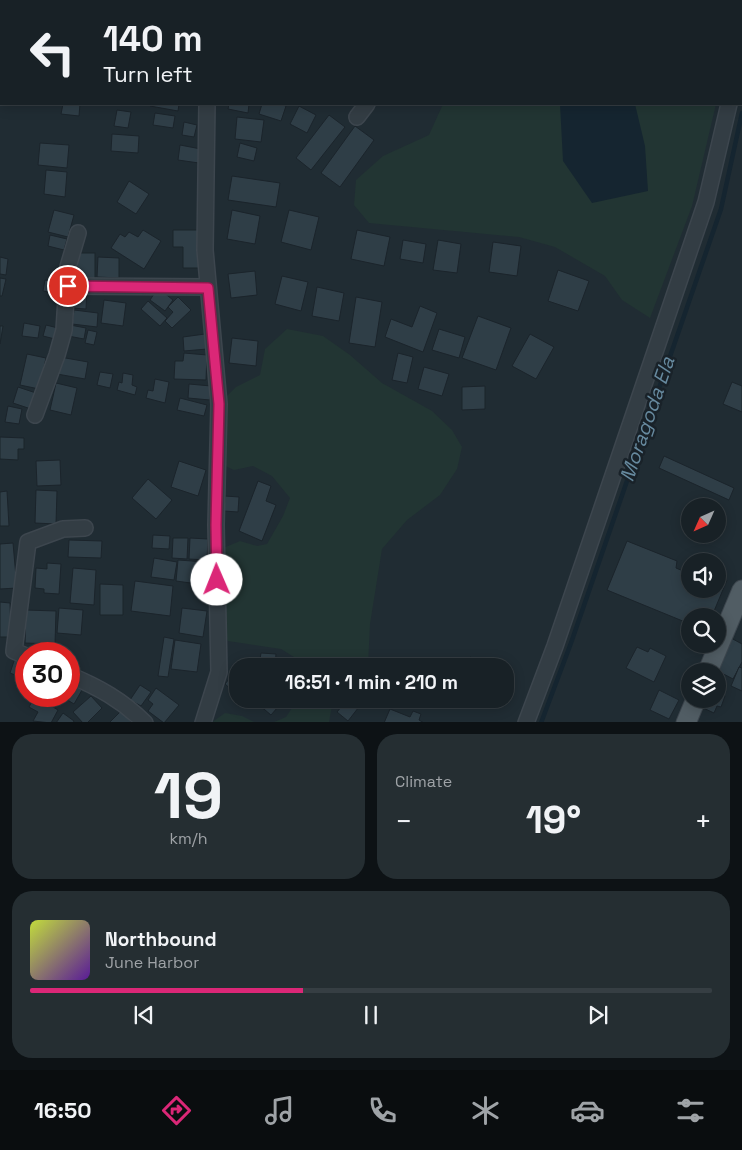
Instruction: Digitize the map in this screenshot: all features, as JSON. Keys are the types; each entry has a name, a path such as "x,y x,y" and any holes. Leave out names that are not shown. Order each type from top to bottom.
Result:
{"main road":[{"path":"711,663 742,590"},
{"path":"686,722 692,708"}],"street":[{"path":"203,722 219,672 216,525 219,404 205,250 207,105"},
{"path":"357,117 366,105"},
{"path":"526,722 555,646 706,202 729,105"},
{"path":"36,414 64,330 68,267 78,233"},
{"path":"68,286 208,288"},
{"path":"15,642 28,542 63,529 85,528"},
{"path":"80,680 130,707 145,722"}],"green space":[{"path":"443,105 716,105 692,206 650,318 622,300 605,276 555,247 519,237 369,223 354,205 356,180 383,156 429,135"},
{"path":"287,329 323,336 350,355 382,383 432,411 452,430 462,447 457,469 440,495 407,520 382,549 370,624 368,658 296,658 281,649 228,641 223,635 221,549 240,541 257,546 267,544 283,516 290,498 272,476 253,466 234,470 225,466 223,400 236,387 260,375 265,349"},
{"path":"292,708 332,708 329,722 274,722 286,717"},
{"path":"225,713 242,716 254,722 212,722"}],"water":[{"path":"560,105 635,105 645,146 648,191 592,203 563,161"}],"building":[{"path":"63,105 80,105 79,116 61,114"},
{"path":"150,105 179,105 178,111"},
{"path":"229,105 249,105 248,113 228,109"},
{"path":"262,105 286,106 281,121 259,114"},
{"path":"299,106 316,115 307,133 290,124"},
{"path":"117,110 131,112 128,128 114,126"},
{"path":"155,113 175,116 173,128 153,125"},
{"path":"329,115 345,127 311,170 296,158"},
{"path":"237,117 264,120 261,142 235,139"},
{"path":"184,122 197,125 194,137 182,135"},
{"path":"355,126 374,140 340,187 321,173"},
{"path":"112,134 139,136 138,153 111,151"},
{"path":"40,143 69,145 67,168 38,165"},
{"path":"240,143 257,148 254,161 237,157"},
{"path":"180,145 201,149 199,163 178,160"},
{"path":"46,170 67,172 65,197 44,194"},
{"path":"232,176 280,183 276,207 228,200"},
{"path":"129,181 149,194 136,214 117,202"},
{"path":"54,210 74,215 68,237 48,232"},
{"path":"232,210 260,216 255,244 227,239"},
{"path":"289,210 319,217 311,250 281,242"},
{"path":"143,230 161,241 144,269 111,248 120,234 125,237 129,232 138,237"},
{"path":"173,230 199,230 199,268 183,268 183,247 173,247"},
{"path":"357,230 390,237 384,266 351,259"},
{"path":"50,235 67,239 64,250 48,246"},
{"path":"403,240 426,244 423,263 400,259"},
{"path":"438,240 461,244 457,273 433,270"},
{"path":"493,242 521,246 517,276 489,272"},
{"path":"77,253 95,253 95,280 77,280"},
{"path":"0,257 8,259 6,275 0,274"},
{"path":"98,257 119,258 119,278 97,277"},
{"path":"558,270 589,281 578,311 548,301"},
{"path":"255,271 257,295 231,298 228,274"},
{"path":"282,276 308,282 301,311 275,304"},
{"path":"0,278 6,279 2,296 0,296"},
{"path":"45,280 62,283 60,294 43,291"},
{"path":"73,287 87,288 86,309 72,308"},
{"path":"317,287 344,293 339,321 312,316"},
{"path":"158,288 173,300 165,311 150,300"},
{"path":"178,297 191,310 172,328 165,321 173,312 168,307"},
{"path":"356,297 382,302 375,347 349,343"},
{"path":"104,300 126,303 123,326 101,323"},
{"path":"148,301 167,318 160,326 141,309"},
{"path":"420,306 437,313 423,352 385,337 391,319 412,327"},
{"path":"74,310 98,313 97,327 72,324"},
{"path":"478,316 511,328 496,370 462,358"},
{"path":"24,323 40,326 38,338 22,336"},
{"path":"46,325 58,328 55,339 43,336"},
{"path":"70,325 86,328 84,339 68,336"},
{"path":"0,326 3,326 0,344"},
{"path":"439,329 465,337 459,358 432,350"},
{"path":"88,330 97,332 94,345 85,343"},
{"path":"205,334 207,349 184,351 183,337"},
{"path":"530,334 554,347 536,379 512,366"},
{"path":"232,338 258,341 256,366 229,363"},
{"path":"184,353 207,355 206,380 174,379 175,361 183,361"},
{"path":"398,353 413,357 407,383 392,380"},
{"path":"27,354 46,358 39,389 20,385"},
{"path":"60,357 88,362 85,379 57,374"},
{"path":"424,367 449,374 442,396 418,389"},
{"path":"100,372 113,374 110,388 97,385"},
{"path":"123,373 133,375 132,385 137,387 135,395 117,390 119,382 122,383"},
{"path":"155,379 169,382 165,403 146,398 148,390 153,391"},
{"path":"732,382 742,386 742,412 723,404"},
{"path":"56,383 77,388 71,415 50,410"},
{"path":"189,384 211,386 210,400 188,398"},
{"path":"485,386 485,409 462,410 462,387"},
{"path":"18,387 36,393 31,409 13,403"},
{"path":"180,398 207,405 204,416 177,410"},
{"path":"8,406 22,409 19,424 5,422"},
{"path":"0,437 24,438 24,449 18,449 18,460 0,459"},
{"path":"664,456 734,488 729,500 659,468"},
{"path":"60,460 61,485 37,486 36,461"},
{"path":"179,461 206,470 198,496 171,487"},
{"path":"148,479 172,500 156,519 132,498"},
{"path":"258,481 271,486 266,501 276,505 262,541 239,531"},
{"path":"36,490 57,491 56,524 35,523"},
{"path":"7,491 9,526 0,526 0,492"},
{"path":"225,496 239,497 238,512 224,511"},
{"path":"153,535 170,536 169,549 152,548"},
{"path":"173,538 188,538 187,559 172,558"},
{"path":"190,538 208,539 207,560 189,559"},
{"path":"69,540 102,541 101,558 68,557"},
{"path":"627,541 677,561 676,568 681,570 681,598 720,598 715,608 681,608 681,620 607,590"},
{"path":"13,543 17,588 0,589 0,544"},
{"path":"154,558 177,562 174,580 151,577"},
{"path":"178,560 206,562 205,574 199,573 198,584 176,581"},
{"path":"47,563 61,564 59,594 44,593 44,589 35,588 36,568 47,569"},
{"path":"73,568 96,570 94,605 70,603"},
{"path":"135,581 173,586 170,616 131,611"},
{"path":"100,584 123,585 123,615 100,615"},
{"path":"0,602 10,603 11,637 0,637"},
{"path":"59,608 83,610 81,635 57,633"},
{"path":"182,608 207,611 203,637 179,633"},
{"path":"26,610 56,611 55,642 25,642"},
{"path":"164,637 174,639 168,677 158,676"},
{"path":"731,638 742,644 742,662 733,679 726,675 726,663 717,663 723,653 726,653 726,647"},
{"path":"175,640 201,644 197,672 171,669"},
{"path":"637,647 648,652 650,648 666,656 654,682 626,668"},
{"path":"261,653 276,654 276,658 260,658"},
{"path":"15,658 15,675 10,673"},
{"path":"739,667 742,668 742,691 731,686"},
{"path":"229,679 229,688 225,684"},
{"path":"140,685 151,692 141,706 130,700"},
{"path":"156,688 179,705 165,722 163,722 148,711 153,704 148,700"},
{"path":"659,690 679,700 669,719 650,710"},
{"path":"91,696 102,708 88,722 82,722 73,712"},
{"path":"29,707 53,707 58,710 52,722 33,721 38,712"},
{"path":"263,708 277,708 271,715"},
{"path":"340,708 358,708 348,721 337,712"},
{"path":"703,708 716,708 714,713"},
{"path":"390,709 410,717 413,711 421,714 419,720 422,722 384,722"},
{"path":"121,711 131,722 110,722"},
{"path":"63,713 74,721 74,722 57,722"}],"waterway":[{"name":"Moragoda Ela","path":"541,722 571,643 721,209 742,113"}],"route":[{"path":"68,286 208,288 219,404 216,525 217,580"}]}
